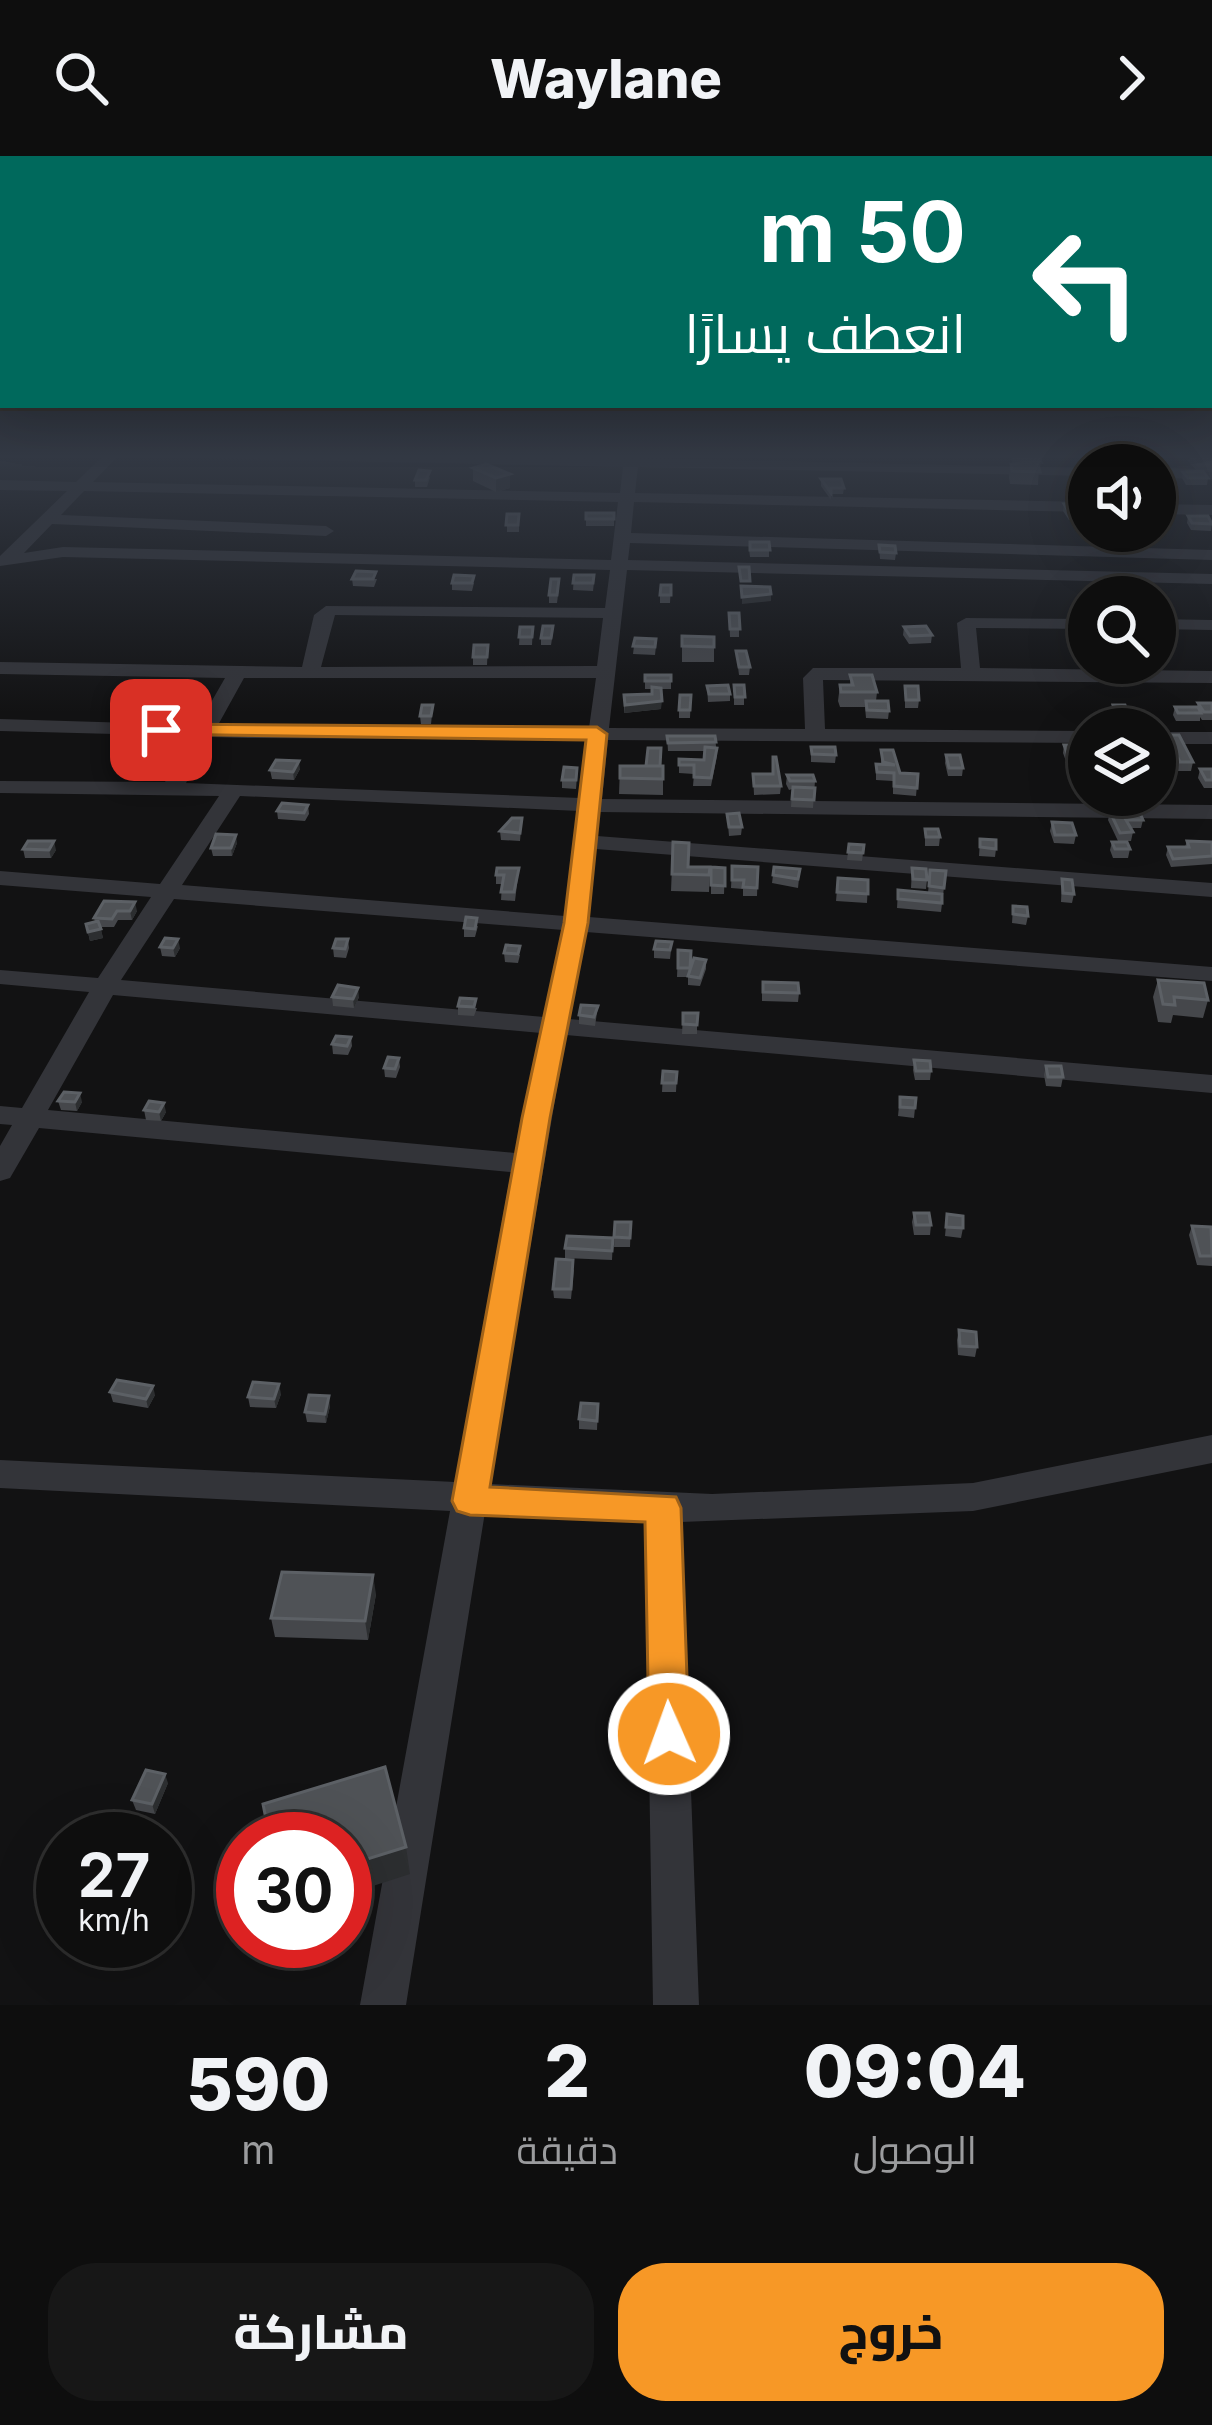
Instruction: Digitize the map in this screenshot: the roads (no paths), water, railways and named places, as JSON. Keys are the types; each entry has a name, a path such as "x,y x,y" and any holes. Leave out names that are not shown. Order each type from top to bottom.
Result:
{"street":[{"path":"312,558 321,540"},
{"path":"383,2005 527,1164 576,923 622,540"},
{"path":"4,560 63,552 312,558 621,552 837,540"},
{"path":"1050,540 1061,576"},
{"path":"1118,540 1212,555"},
{"path":"621,552 1061,576 1212,579"},
{"path":"310,673 323,615 332,610 614,613"},
{"path":"971,673 965,623 1068,624"},
{"path":"1176,624 1212,625"},
{"path":"0,668 605,672"},
{"path":"171,790 237,673"},
{"path":"815,734 814,674 1212,677"},
{"path":"0,725 207,731 1068,737"},
{"path":"1176,738 1212,739"},
{"path":"0,787 232,790 589,806 1212,812"},
{"path":"0,1171 105,986 171,891 232,790"},
{"path":"586,842 1212,890"},
{"path":"0,878 1212,974"},
{"path":"0,977 1212,1084"},
{"path":"0,1115 527,1164"},
{"path":"0,1474 663,1508 973,1497 1212,1449"},
{"path":"663,1508 676,2005"}]}
